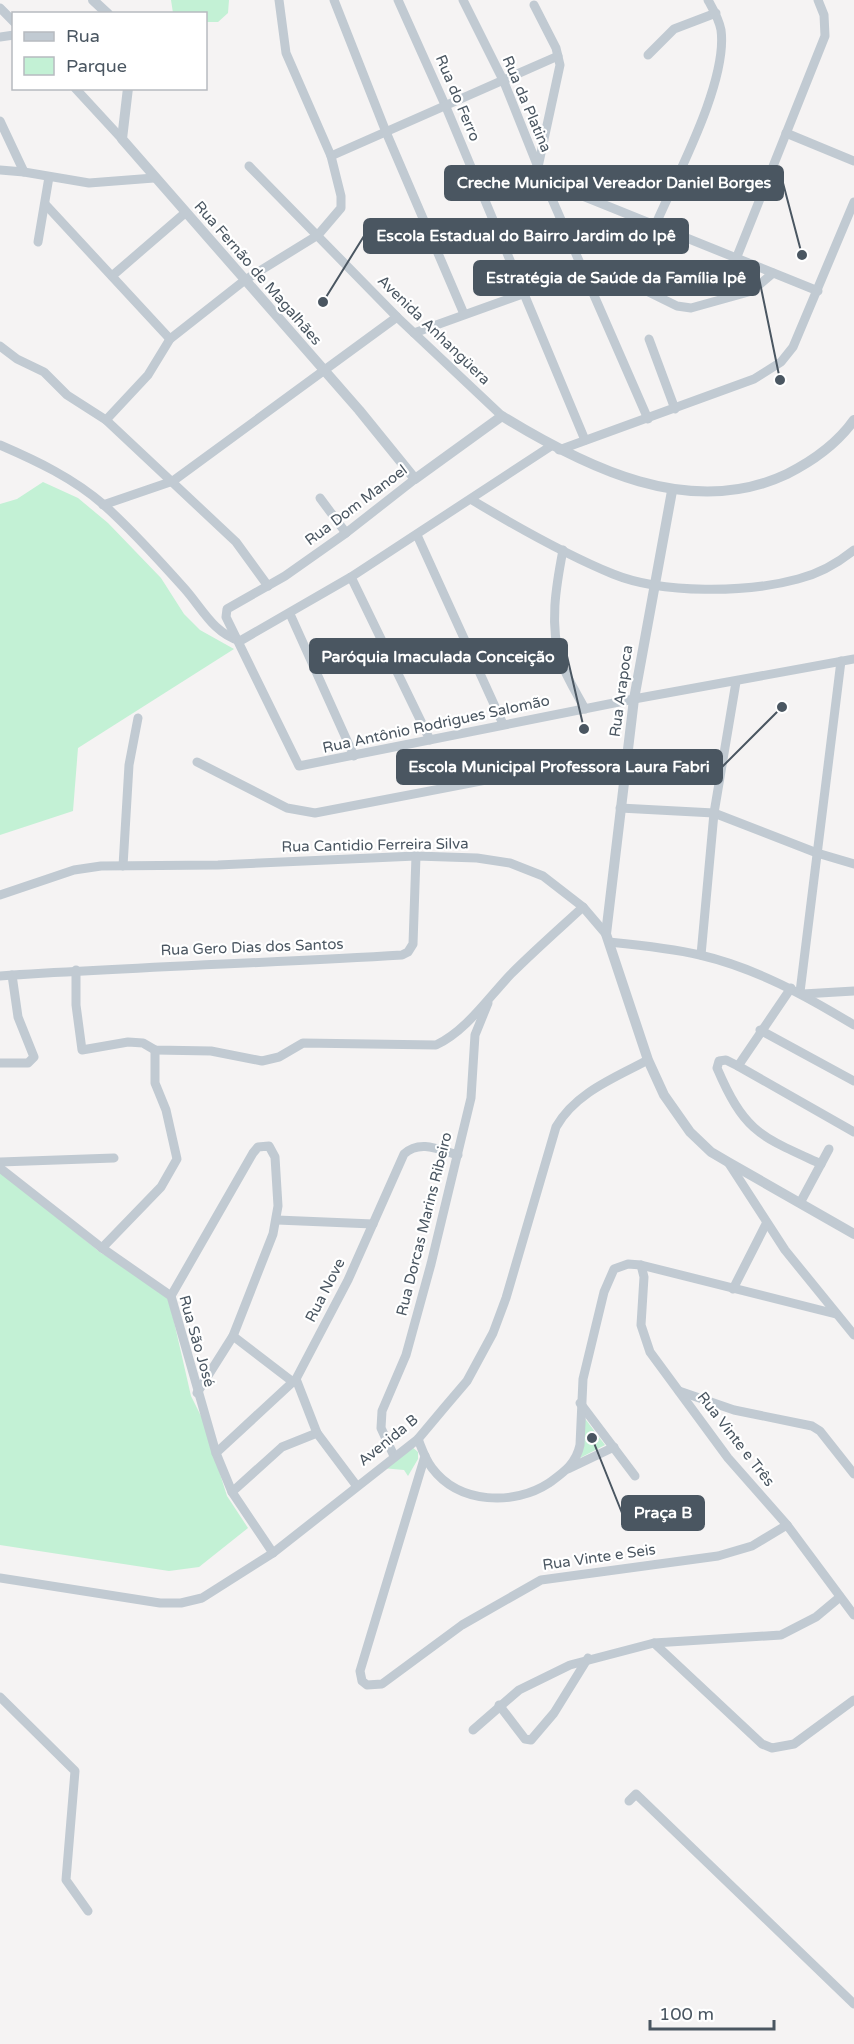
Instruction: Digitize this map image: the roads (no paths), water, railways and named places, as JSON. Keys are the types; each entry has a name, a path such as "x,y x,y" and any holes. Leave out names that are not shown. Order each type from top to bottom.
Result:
{"street":[{"path":"93,0 106,12"},
{"path":"106,420 148,375 170,339 245,280 318,235 338,213 342,203 331,156 286,53 279,0"},
{"path":"334,0 386,132 465,314"},
{"name":"Rua do Ferro","path":"398,0 446,107 585,440"},
{"name":"Rua da Platina","path":"463,0 504,82 543,180 648,419"},
{"path":"655,226 714,81 721,46 721,29 716,13 708,0"},
{"path":"736,259 825,36 824,15 818,0"},
{"path":"534,6 558,56 560,74 538,167"},
{"path":"0,8 12,20"},
{"path":"648,54 674,29 716,13"},
{"path":"331,156 504,82 558,56"},
{"name":"Rua Fernão de Magalhães","path":"77,90 122,138 154,178 325,371 415,479"},
{"path":"122,138 128,90"},
{"path":"0,121 24,172"},
{"path":"786,133 854,161"},
{"name":"Avenida Anhangüera","path":"249,166 397,317 502,416 555,448 617,474 672,491 733,490 777,478 829,448 854,420"},
{"path":"0,170 106,183 154,178"},
{"path":"38,242 50,177"},
{"path":"543,180 818,291"},
{"path":"0,445 54,471 104,505 185,589 214,626 223,634 240,641 351,577 555,448 648,419 754,379 781,362 793,346 854,202"},
{"path":"45,204 170,339"},
{"path":"112,276 185,213"},
{"path":"414,333 584,272 612,274 677,306 691,308 752,291 773,273"},
{"path":"104,505 173,482 397,317"},
{"path":"649,339 675,409"},
{"path":"0,346 17,360 44,372 67,395 106,420 236,542 268,586"},
{"name":"Rua Dom Manoel","path":"226,612 229,607 268,586 346,533 415,479 502,416"},
{"name":"Rua Arapoca","path":"608,938 634,699 672,491"},
{"path":"320,498 346,533"},
{"path":"472,500 562,550 614,574 654,585 729,588 797,579 825,569 854,550"},
{"path":"417,535 503,724"},
{"path":"562,550 556,586 555,634 562,664 585,709"},
{"path":"351,577 430,740"},
{"name":"Rua Antônio Rodrigues Salomão","path":"226,612 297,765 304,766 503,724 854,659"},
{"path":"290,614 354,756"},
{"path":"738,1066 760,1030 798,992 841,661"},
{"path":"701,955 714,813 735,681"},
{"path":"123,866 129,765 138,718"},
{"path":"196,762 286,808 315,813 627,753"},
{"path":"621,808 714,813 817,853 854,864"},
{"name":"Rua Cantidio Ferreira Silva","path":"0,895 74,870 123,866 218,865 416,856 477,858 510,863 543,876 583,907 608,938 648,1060 664,1095 690,1132 711,1152 854,1234"},
{"name":"Rua Gero Dias dos Santos","path":"0,976 76,970 402,955 408,952 413,944 416,856"},
{"path":"76,970 76,1005 82,1050 128,1042 143,1043 155,1050 211,1051 262,1060 279,1057 303,1043 436,1045 446,1041 583,907"},
{"path":"608,938 701,955 798,992 854,1025"},
{"path":"0,1063 28,1063 34,1057 18,1017 12,975"},
{"path":"798,992 854,992"},
{"name":"Rua Dorcas Marins Ribeiro","path":"394,1456 381,1428 382,1411 406,1355 471,1098 475,1035 492,995"},
{"path":"760,1030 854,1081"},
{"path":"102,1248 161,1187 174,1168 177,1159 166,1110 155,1083 155,1050"},
{"name":"Avenida B","path":"0,1578 159,1603 181,1603 202,1598 273,1553 356,1485 418,1439 467,1381 493,1333 506,1298 556,1127 562,1116 599,1085 648,1060"},
{"path":"821,1164 765,1138 748,1124 725,1086 717,1068 719,1061 726,1060 738,1066 854,1132"},
{"path":"171,1296 253,1153 265,1145 273,1150 277,1220 233,1336 197,1393"},
{"name":"Rua Nove","path":"216,1453 295,1381 348,1280 404,1154 410,1149 424,1146 458,1155"},
{"path":"800,1203 829,1149"},
{"path":"0,1162 114,1158"},
{"path":"728,1162 766,1224 854,1335"},
{"name":"Rua São José","path":"0,1168 102,1248 171,1296 216,1453 232,1492 273,1553"},
{"path":"277,1220 373,1224"},
{"path":"733,1289 766,1224"},
{"path":"568,1469 578,1454 583,1379 604,1292 614,1269 628,1264 641,1265 836,1314"},
{"name":"Rua Vinte e Três","path":"641,1265 644,1277 641,1325 650,1352 728,1458 787,1525 854,1615"},
{"path":"233,1336 295,1381 316,1433 356,1485"},
{"path":"679,1391 734,1410 812,1426 820,1431 854,1474"},
{"path":"580,1403 635,1476"},
{"path":"232,1492 282,1447 316,1433"},
{"path":"418,1439 425,1456 445,1481 476,1495 494,1498 524,1497 568,1469 614,1448"},
{"name":"Rua Vinte e Seis","path":"425,1456 360,1671 367,1685 382,1684 462,1625 541,1580 718,1556 752,1546 787,1525"},
{"path":"472,1730 519,1690 555,1671 588,1658 654,1642 781,1635 808,1622 840,1597"},
{"path":"654,1642 762,1744 772,1748 783,1748 794,1743 854,1701"},
{"path":"499,1705 525,1739 531,1740 554,1713 588,1658"},
{"path":"0,1697 75,1771 66,1880 88,1911"},
{"path":"629,1801 636,1794 854,2004"}],"place":[{"name":"Creche Municipal Vereador Daniel Borges","path":"802,255"},
{"name":"Escola Estadual do Bairro Jardim do Ipê","path":"323,302"},
{"name":"Estratégia de Saúde da Família Ipê","path":"780,380"},
{"name":"Escola Municipal Professora Laura Fabri","path":"782,707"},
{"name":"Paróquia Imaculada Conceição","path":"584,729"},
{"name":"Praça B","path":"592,1438"}]}
